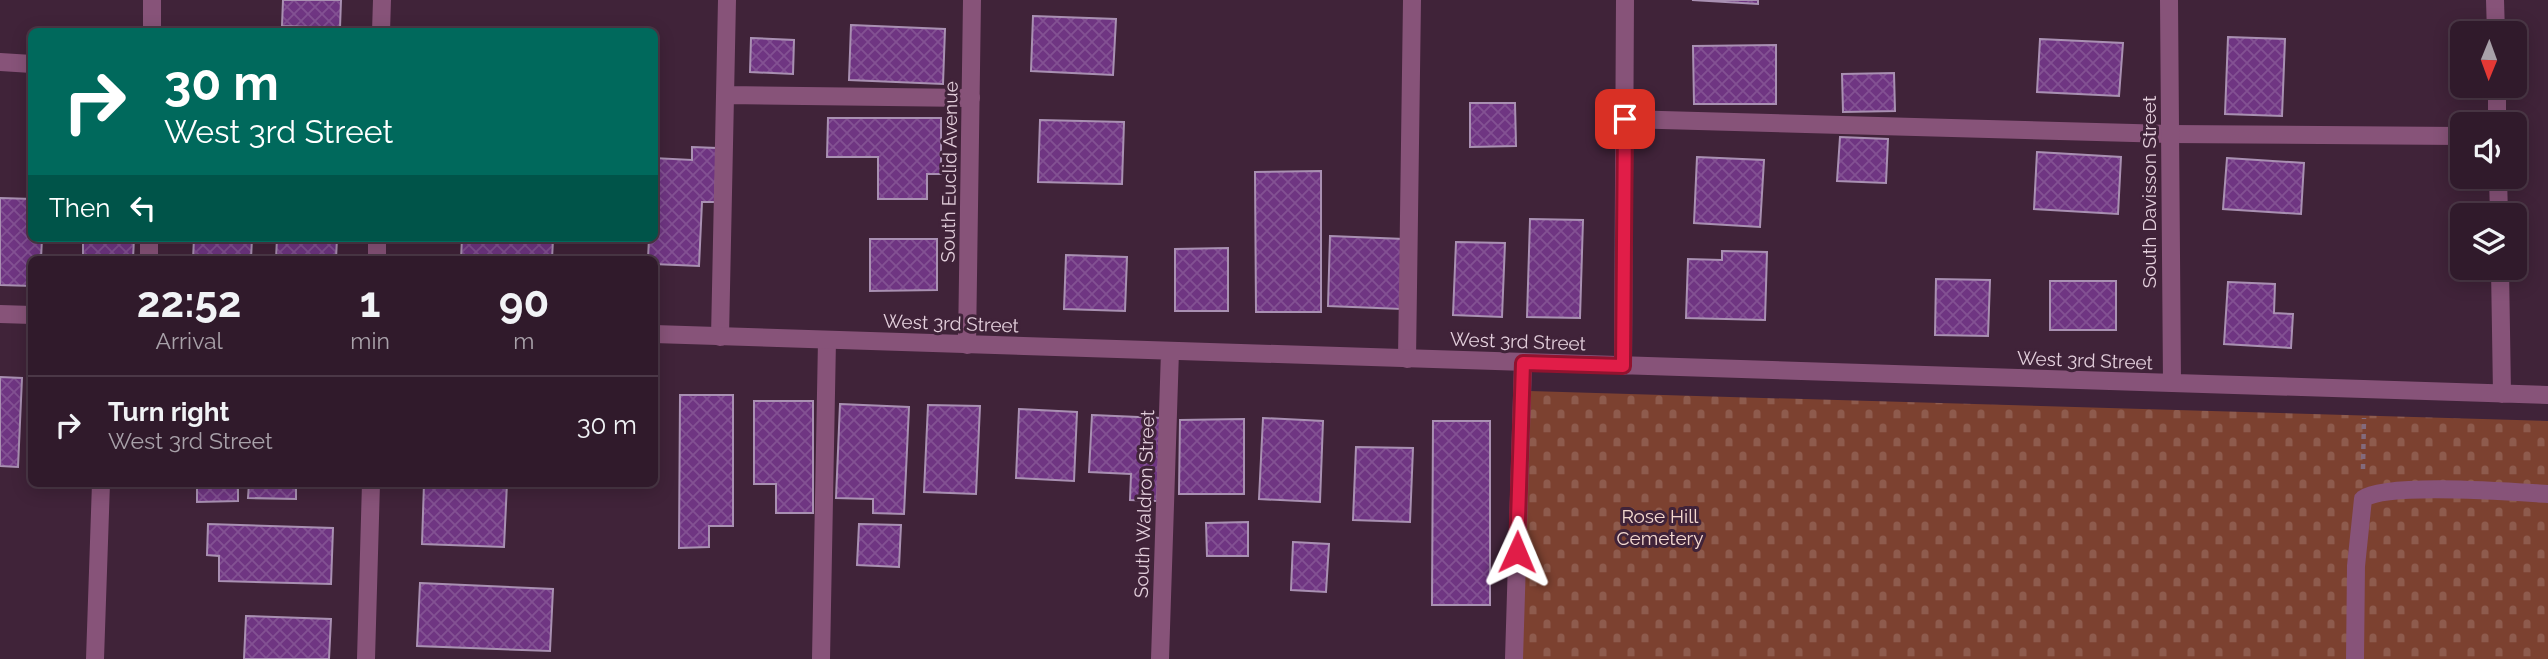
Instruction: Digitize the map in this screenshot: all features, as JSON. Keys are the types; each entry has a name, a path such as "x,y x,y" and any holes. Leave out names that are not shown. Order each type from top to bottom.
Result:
{"street":[{"path":"152,0 152,28"},
{"path":"382,0 382,28"},
{"path":"720,337 727,0"},
{"name":"South Euclid Avenue","path":"967,345 972,0"},
{"path":"1407,359 1412,0"},
{"path":"1623,366 1625,0"},
{"name":"South Davisson Street","path":"2169,0 2172,383"},
{"path":"2495,0 2496,21"},
{"path":"0,62 28,64"},
{"path":"726,95 971,98"},
{"path":"1625,119 2170,134 2450,136"},
{"path":"2500,280 2502,394"},
{"path":"0,314 28,315"},
{"name":"West 3rd Street","path":"658,334 2548,395"},
{"path":"821,659 827,340"},
{"name":"South Waldron Street","path":"1160,659 1170,351"},
{"path":"1514,659 1523,363"},
{"path":"95,659 101,487"},
{"path":"366,659 371,487"},
{"path":"2355,659 2356,566 2363,499 2378,493 2437,489 2548,494"}],"path":[{"path":"2363,499 2364,389"}],"green space":[{"name":"Rose Hill Cemetery","path":"1529,391 2548,421 2548,659 1521,659"}],"building":[{"path":"283,0 341,0 340,28 282,26"},
{"path":"1692,0 1758,0 1758,4"},
{"path":"1033,16 1116,19 1113,75 1031,71"},
{"path":"851,25 945,29 943,84 849,80"},
{"path":"2228,37 2285,39 2282,116 2225,114"},
{"path":"751,38 794,40 793,74 750,72"},
{"path":"2040,39 2123,43 2119,96 2037,92"},
{"path":"1776,45 1776,104 1694,104 1693,46"},
{"path":"1894,73 1895,111 1843,112 1842,74"},
{"path":"1470,103 1515,103 1516,146 1470,147"},
{"path":"828,118 941,118 941,174 927,174 927,199 878,199 878,157 827,157"},
{"path":"1040,120 1124,122 1122,184 1038,182"},
{"path":"1840,137 1888,139 1886,183 1837,181"},
{"path":"692,147 717,148 715,202 702,202 699,266 658,264 658,256 648,256 649,242 658,242 658,158 692,160"},
{"path":"2037,152 2121,157 2118,214 2034,209"},
{"path":"1697,157 1764,160 1760,227 1694,223"},
{"path":"2227,158 2304,163 2301,214 2223,209"},
{"path":"1321,171 1321,312 1256,312 1255,172"},
{"path":"0,198 28,199 28,242 42,242 41,256 28,256 28,286 0,285"},
{"path":"1530,219 1583,220 1580,318 1527,317"},
{"path":"1330,236 1404,239 1402,309 1328,306"},
{"path":"870,239 937,239 937,290 870,291"},
{"path":"83,242 134,242 133,256 83,256"},
{"path":"194,242 252,242 251,256 193,256"},
{"path":"277,242 337,242 336,256 276,256"},
{"path":"462,242 553,242 552,256 461,256"},
{"path":"1456,242 1505,243 1502,317 1453,315"},
{"path":"1228,248 1228,311 1175,311 1175,249"},
{"path":"1722,251 1767,252 1765,320 1686,318 1688,259 1722,260"},
{"path":"1066,255 1127,257 1125,311 1064,309"},
{"path":"1936,279 1990,280 1988,336 1935,335"},
{"path":"2050,281 2116,281 2116,330 2050,330"},
{"path":"2228,282 2275,284 2274,313 2293,314 2291,348 2224,344"},
{"path":"0,377 22,378 18,467 0,466"},
{"path":"680,395 733,395 733,526 709,526 709,547 679,548"},
{"path":"754,401 813,401 813,513 776,513 776,484 754,484"},
{"path":"840,404 909,407 904,514 873,513 873,499 836,498"},
{"path":"928,405 980,406 976,494 924,492"},
{"path":"1019,409 1077,412 1074,481 1016,478"},
{"path":"1092,415 1161,418 1157,501 1130,500 1131,474 1089,472"},
{"path":"1263,418 1323,421 1320,502 1259,499"},
{"path":"1244,419 1244,494 1179,494 1180,420"},
{"path":"1433,421 1490,421 1490,605 1432,605"},
{"path":"1356,447 1413,448 1410,522 1353,520"},
{"path":"197,487 238,487 238,501 197,502"},
{"path":"249,487 296,487 296,499 248,498"},
{"path":"424,487 507,487 504,547 422,544"},
{"path":"1248,522 1248,556 1207,556 1206,523"},
{"path":"208,524 333,528 331,584 219,581 219,556 207,555"},
{"path":"859,524 901,525 899,567 857,565"},
{"path":"1293,542 1329,544 1326,592 1291,590"},
{"path":"420,583 553,589 550,651 417,646"},
{"path":"246,616 331,619 329,659 244,659"}],"route":[{"path":"1517,552 1523,363 1623,366 1625,119"}]}
